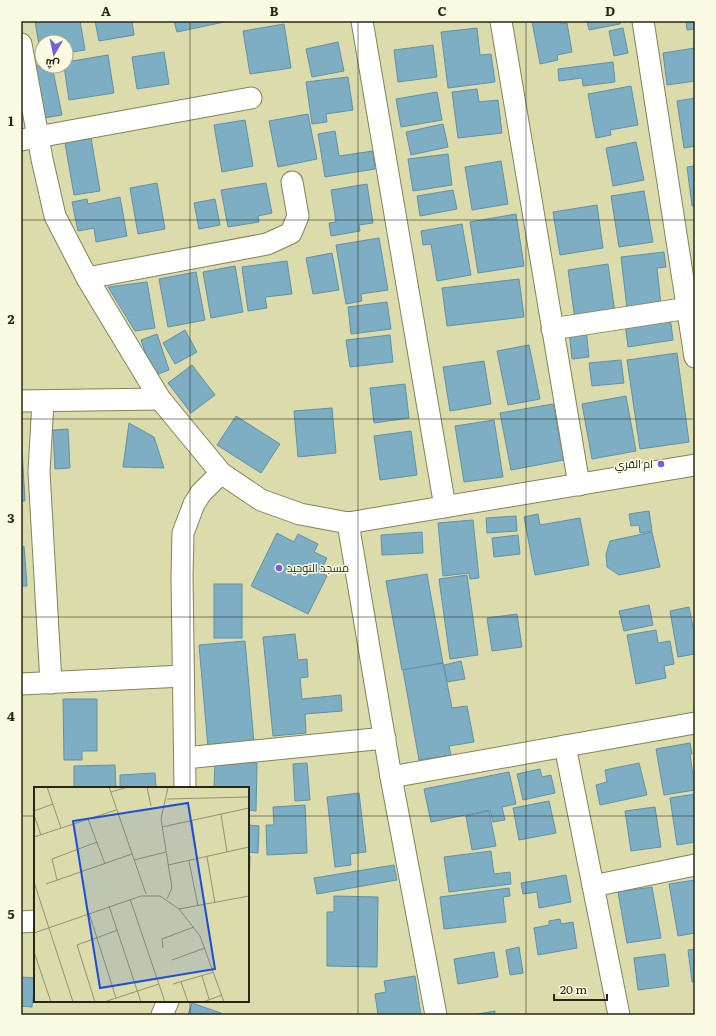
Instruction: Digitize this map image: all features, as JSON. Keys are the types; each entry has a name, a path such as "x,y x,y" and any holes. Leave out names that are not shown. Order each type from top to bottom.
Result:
{"street":[{"path":"362,21 445,508"},
{"path":"501,21 579,486"},
{"path":"643,21 692,308 695,356"},
{"path":"21,44 30,139 55,216 87,278 160,399 221,473 261,500 300,514 348,523 579,486 695,465"},
{"path":"30,139 251,98"},
{"path":"87,278 267,244 291,234 298,216 292,182"},
{"path":"552,329 692,308"},
{"path":"21,401 160,399"},
{"path":"43,401 40,472 51,683"},
{"path":"185,787 182,576 183,533 187,518 194,504 201,493 221,473"},
{"path":"348,523 391,777 436,1015"},
{"path":"21,684 184,676"},
{"path":"391,777 695,723"},
{"path":"185,758 385,738"},
{"path":"565,746 619,1015"},
{"path":"593,886 695,865"},
{"path":"21,922 34,921"},
{"path":"149,1015 154,1002"},
{"path":"162,1015 168,1002"}],"building":[{"path":"35,21 80,21 85,50 74,52 74,34 37,34"},
{"path":"95,21 132,21 134,35 99,41"},
{"path":"174,21 229,21 177,32"},
{"path":"532,21 561,21 561,24 567,23 572,52 557,55 558,60 540,64"},
{"path":"587,21 620,21 620,24 589,30"},
{"path":"686,21 695,21 695,29 687,30"},
{"path":"284,24 291,68 250,74 243,31"},
{"path":"477,28 480,55 491,54 495,82 448,88 441,32"},
{"path":"623,28 628,53 614,56 609,31"},
{"path":"338,42 344,71 312,77 306,49"},
{"path":"433,45 437,77 398,82 394,50"},
{"path":"695,48 695,81 667,85 663,53"},
{"path":"164,52 169,84 137,89 132,57"},
{"path":"108,55 114,93 69,100 65,74 74,74 74,61"},
{"path":"613,62 615,82 583,86 582,78 559,81 558,69"},
{"path":"36,74 54,74 62,115 44,118"},
{"path":"348,77 353,110 326,114 327,122 312,124 306,82"},
{"path":"631,86 638,125 610,130 611,135 596,138 588,94"},
{"path":"477,89 479,102 498,100 502,133 458,138 452,92"},
{"path":"437,92 442,120 401,127 396,99"},
{"path":"695,98 695,146 684,148 677,101"},
{"path":"308,114 317,159 278,167 269,121"},
{"path":"245,120 253,166 222,172 214,125"},
{"path":"443,124 448,147 411,155 406,132"},
{"path":"335,131 339,156 373,151 375,169 325,177 318,134"},
{"path":"91,138 100,191 74,195 65,143"},
{"path":"636,142 644,180 613,186 606,148"},
{"path":"448,154 452,185 413,191 408,159"},
{"path":"501,161 508,204 472,210 465,167"},
{"path":"695,166 695,205 692,206 687,167"},
{"path":"157,183 165,229 138,234 130,188"},
{"path":"266,183 272,213 258,216 259,222 228,227 221,190"},
{"path":"367,184 373,223 359,225 360,231 331,236 329,223 336,222 331,190"},
{"path":"453,190 457,209 420,216 417,196"},
{"path":"644,191 653,242 619,247 611,196"},
{"path":"120,197 127,236 96,242 94,228 78,231 72,202 87,199 88,204"},
{"path":"215,199 220,225 199,229 194,203"},
{"path":"597,205 603,248 560,255 553,212"},
{"path":"516,214 524,266 478,273 470,222"},
{"path":"462,224 471,275 437,281 431,244 423,245 421,231"},
{"path":"379,238 388,290 361,294 362,301 346,304 336,245"},
{"path":"664,252 666,267 657,268 661,305 627,308 621,257"},
{"path":"332,253 339,290 313,294 306,258"},
{"path":"287,261 292,294 265,297 267,308 248,311 242,267"},
{"path":"608,264 615,313 575,319 568,270"},
{"path":"235,266 243,312 211,318 203,272"},
{"path":"196,272 205,320 168,327 159,279"},
{"path":"519,279 524,317 447,326 442,288"},
{"path":"147,282 155,328 135,331 108,287"},
{"path":"387,302 391,329 351,334 348,307"},
{"path":"670,316 673,340 628,347 625,323"},
{"path":"586,329 589,357 572,359 569,331"},
{"path":"185,330 197,352 175,364 163,343"},
{"path":"157,334 169,370 153,376 141,340"},
{"path":"390,335 393,362 350,367 346,340"},
{"path":"529,345 540,399 508,405 497,351"},
{"path":"677,353 689,442 640,449 627,360"},
{"path":"621,360 624,383 592,386 589,363"},
{"path":"484,361 491,404 450,411 443,367"},
{"path":"192,365 215,395 191,413 168,383"},
{"path":"405,384 409,418 374,423 370,388"},
{"path":"626,396 636,451 592,459 582,404"},
{"path":"553,404 564,460 511,470 500,413"},
{"path":"332,408 336,453 298,457 294,411"},
{"path":"236,416 280,444 261,473 217,445"},
{"path":"494,420 503,477 464,482 455,426"},
{"path":"129,423 154,437 164,468 123,467"},
{"path":"68,429 70,468 55,469 53,430"},
{"path":"411,431 417,475 380,480 374,436"},
{"path":"21,432 25,501 21,501"},
{"path":"649,511 652,531 640,533 639,525 631,526 629,514"},
{"path":"538,514 540,525 580,518 589,565 535,575 524,517"},
{"path":"516,516 517,531 487,533 486,518"},
{"path":"473,520 479,578 470,579 469,573 443,576 438,523"},
{"path":"422,532 423,553 382,555 381,535"},
{"path":"652,532 660,567 619,575 607,567 606,554 610,541"},
{"path":"277,533 294,542 298,534 318,544 314,552 327,558 320,572 327,576 308,614 251,586"},
{"path":"518,535 520,554 494,557 492,538"},
{"path":"24,546 27,586 21,586 21,547"},
{"path":"427,574 443,663 402,670 386,581"},
{"path":"467,575 478,655 450,659 439,579"},
{"path":"214,584 242,584 242,638 214,638"},
{"path":"649,605 653,625 624,631 619,611"},
{"path":"689,607 695,637 695,654 678,657 670,611"},
{"path":"517,614 522,647 492,651 487,618"},
{"path":"656,630 658,643 670,641 674,664 664,666 666,678 636,684 627,635"},
{"path":"295,634 298,660 307,659 308,677 300,678 302,699 341,695 342,711 305,714 306,733 273,736 263,637"},
{"path":"245,641 254,743 208,747 199,645"},
{"path":"461,661 465,679 447,682 444,665"},
{"path":"443,663 452,708 467,706 474,742 449,746 451,755 419,760 403,670"},
{"path":"63,699 97,699 97,751 82,751 82,760 64,760"},
{"path":"690,743 695,790 664,795 656,749"},
{"path":"215,762 257,763 256,811 249,810 249,787 214,787"},
{"path":"307,763 310,800 295,801 293,764"},
{"path":"639,763 647,795 600,805 596,785 607,782 605,770"},
{"path":"115,765 116,787 74,787 74,766"},
{"path":"540,769 542,777 551,775 555,793 523,800 517,774"},
{"path":"509,772 516,804 502,807 505,820 493,822 490,810 431,822 424,789"},
{"path":"155,773 156,787 120,787 120,775"},
{"path":"359,793 366,852 350,854 351,865 335,867 327,797"},
{"path":"695,794 695,842 677,845 670,798"},
{"path":"549,801 556,833 519,840 513,808"},
{"path":"305,805 307,853 267,855 266,825 274,825 273,807"},
{"path":"655,807 661,847 631,851 625,811"},
{"path":"489,811 496,846 472,850 466,816"},
{"path":"249,825 259,826 258,853 249,852"},
{"path":"491,851 494,874 510,872 511,884 449,892 444,857"},
{"path":"249,856 250,856 249,892"},
{"path":"394,865 397,880 317,894 314,878"},
{"path":"566,875 571,902 539,908 537,892 523,894 521,883"},
{"path":"695,880 695,933 678,936 669,884"},
{"path":"652,887 661,938 627,943 618,892"},
{"path":"509,888 510,896 503,897 506,922 444,929 440,897"},
{"path":"334,896 378,897 377,967 327,966 327,912 334,912"},
{"path":"560,919 561,924 573,922 577,948 538,955 534,928 549,925 549,921"},
{"path":"519,947 523,973 510,975 506,950"},
{"path":"695,949 695,982 692,982 688,950"},
{"path":"494,952 498,977 458,984 454,959"},
{"path":"665,954 669,986 638,990 634,958"},
{"path":"415,976 421,1015 378,1015 375,994 386,992 384,981"},
{"path":"21,977 34,978 32,1007 21,1006"},
{"path":"192,1003 221,1013 221,1015 188,1015"},
{"path":"495,1011 495,1015 478,1015 478,1014"}],"place":[{"name":"ام القري","path":"661,464"},
{"name":"مسجد التوحيد","path":"279,568"}]}
